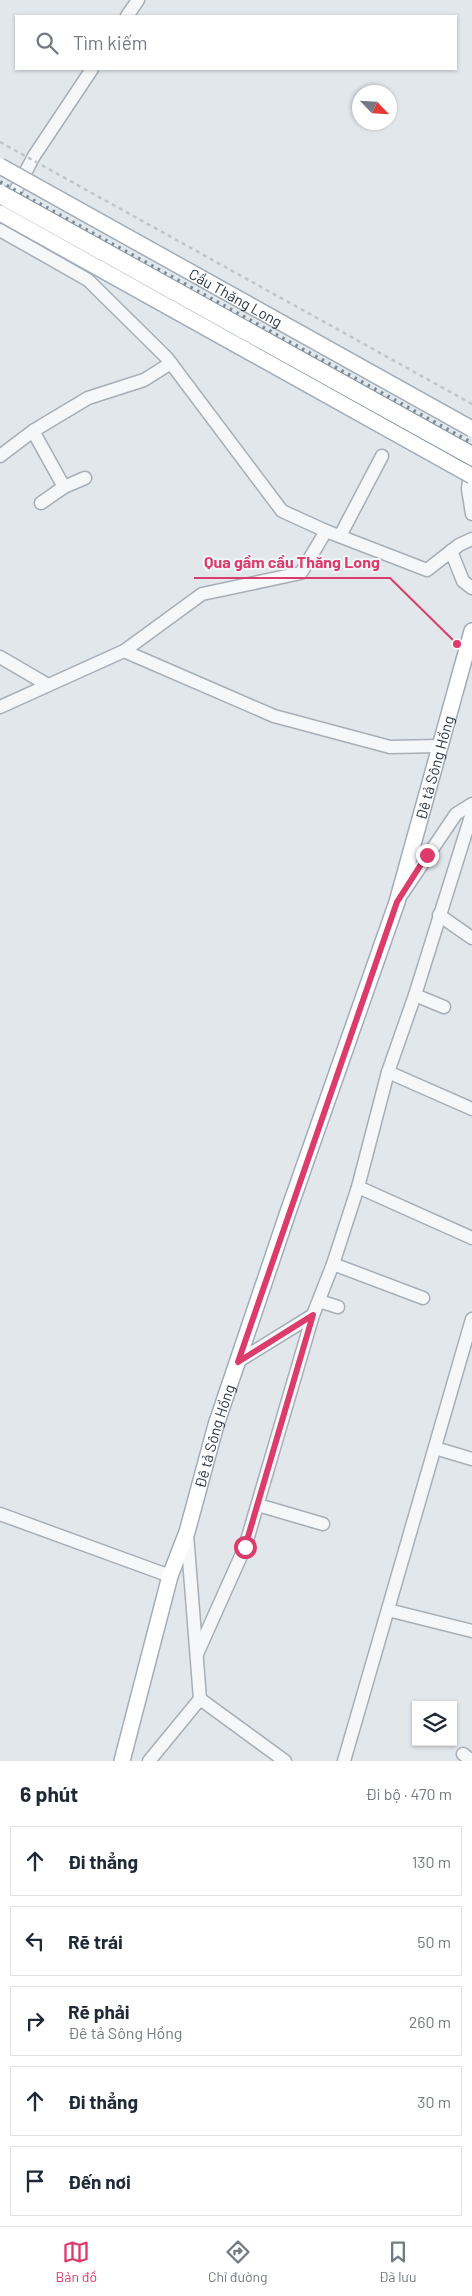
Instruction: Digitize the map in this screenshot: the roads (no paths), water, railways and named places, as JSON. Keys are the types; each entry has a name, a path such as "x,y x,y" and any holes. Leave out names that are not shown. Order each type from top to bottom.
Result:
{"highway":[{"name":"Cầu Thăng Long","path":"0,194 472,456"}],"main road":[{"name":"Cầu Thăng Long","path":"0,166 472,430"},
{"path":"0,213 472,476"},
{"name":"Đê tả Sông Hồng","path":"122,1761 170,1576 187,1532 216,1425 397,902 472,631"}],"street":[{"path":"128,15 138,0"},
{"path":"0,222 34,156 91,70"},
{"path":"0,230 88,280 171,363 282,511 326,531 427,570 451,551 472,539"},
{"path":"0,456 33,431 88,398 144,380 171,363"},
{"path":"33,431 64,487"},
{"path":"472,452 468,489 472,514"},
{"path":"340,536 382,456"},
{"path":"40,503 64,487 85,478"},
{"path":"0,707 124,651 202,594 301,573 326,531"},
{"path":"451,551 463,581 472,588"},
{"path":"124,651 274,716 390,747 440,746"},
{"path":"0,657 48,685"},
{"path":"397,902 456,814 472,804"},
{"path":"197,1654 245,1547 313,1315 333,1264 358,1187 388,1072 415,996 472,813"},
{"path":"439,915 472,938"},
{"path":"415,996 444,1007"},
{"path":"388,1072 472,1109"},
{"path":"358,1187 472,1238"},
{"path":"333,1264 424,1298"},
{"path":"319,1301 338,1307"},
{"path":"238,1362 313,1315"},
{"path":"344,1761 472,1318"},
{"path":"435,1448 472,1459"},
{"path":"258,1505 323,1524"},
{"path":"0,1514 170,1576"},
{"path":"149,1761 200,1699 187,1532"},
{"path":"388,1610 472,1631"},
{"path":"200,1699 285,1761"}],"railway":[{"path":"0,182 472,443"}],"place":[{"name":"Qua gầm cầu Thăng Long","path":"457,644"}]}
